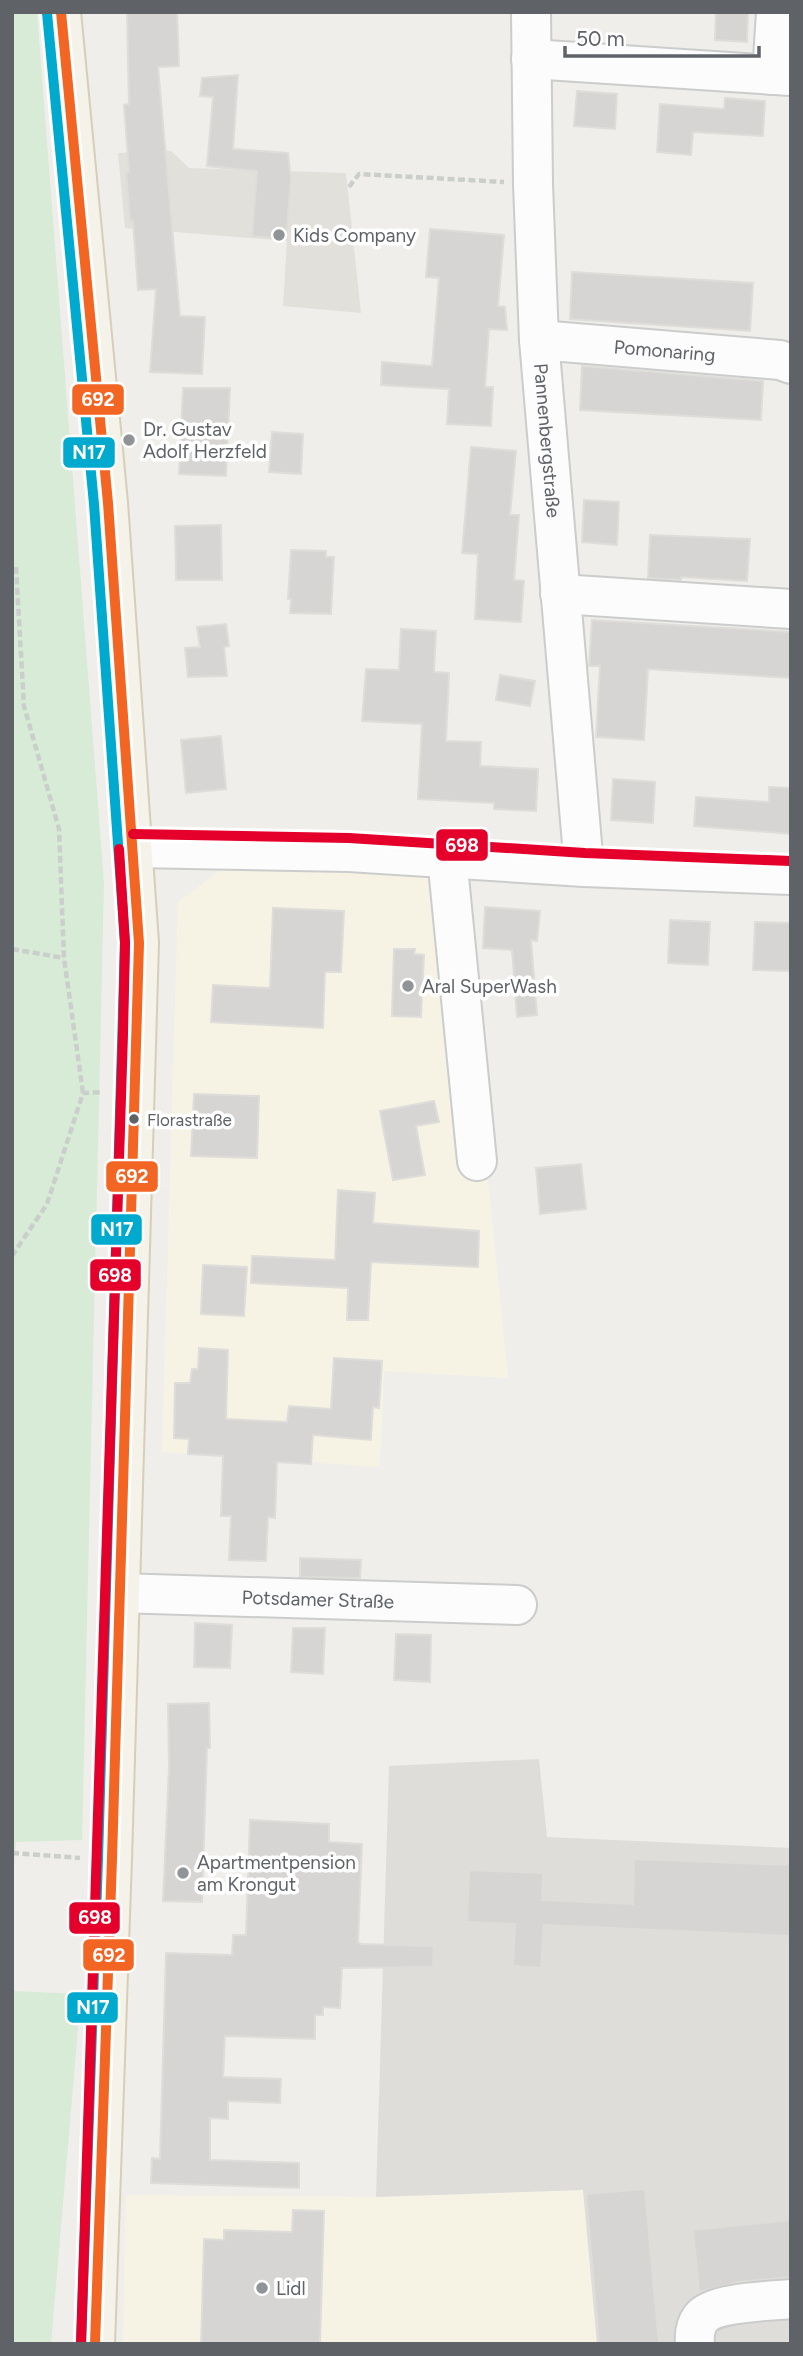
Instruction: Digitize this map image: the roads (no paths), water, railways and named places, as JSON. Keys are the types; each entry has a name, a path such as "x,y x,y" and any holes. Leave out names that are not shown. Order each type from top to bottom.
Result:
{"main road":[{"path":"61,12 107,490 139,943 95,2344"}],"street":[{"name":"Pannenbergstraße","path":"531,12 533,184 539,340 584,867"},
{"path":"531,59 781,76 776,12"},
{"name":"Pomonaring","path":"539,340 779,360 791,364"},
{"path":"560,594 791,609"},
{"path":"133,848 349,852 584,867 791,876"},
{"path":"447,857 477,1161"},
{"name":"Potsdamer Straße","path":"118,1594 517,1605"},
{"path":"695,2344 694,2332 702,2316 717,2308 791,2299"}],"place":[{"name":"Kids Company","path":"279,235"},
{"name":"Dr. Gustav Adolf Herzfeld","path":"129,440"},
{"name":"Aral SuperWash","path":"408,986"},
{"name":"Florastraße","path":"134,1119"},
{"name":"Apartmentpension am Krongut","path":"183,1873"},
{"name":"Lidl","path":"262,2288"}]}
